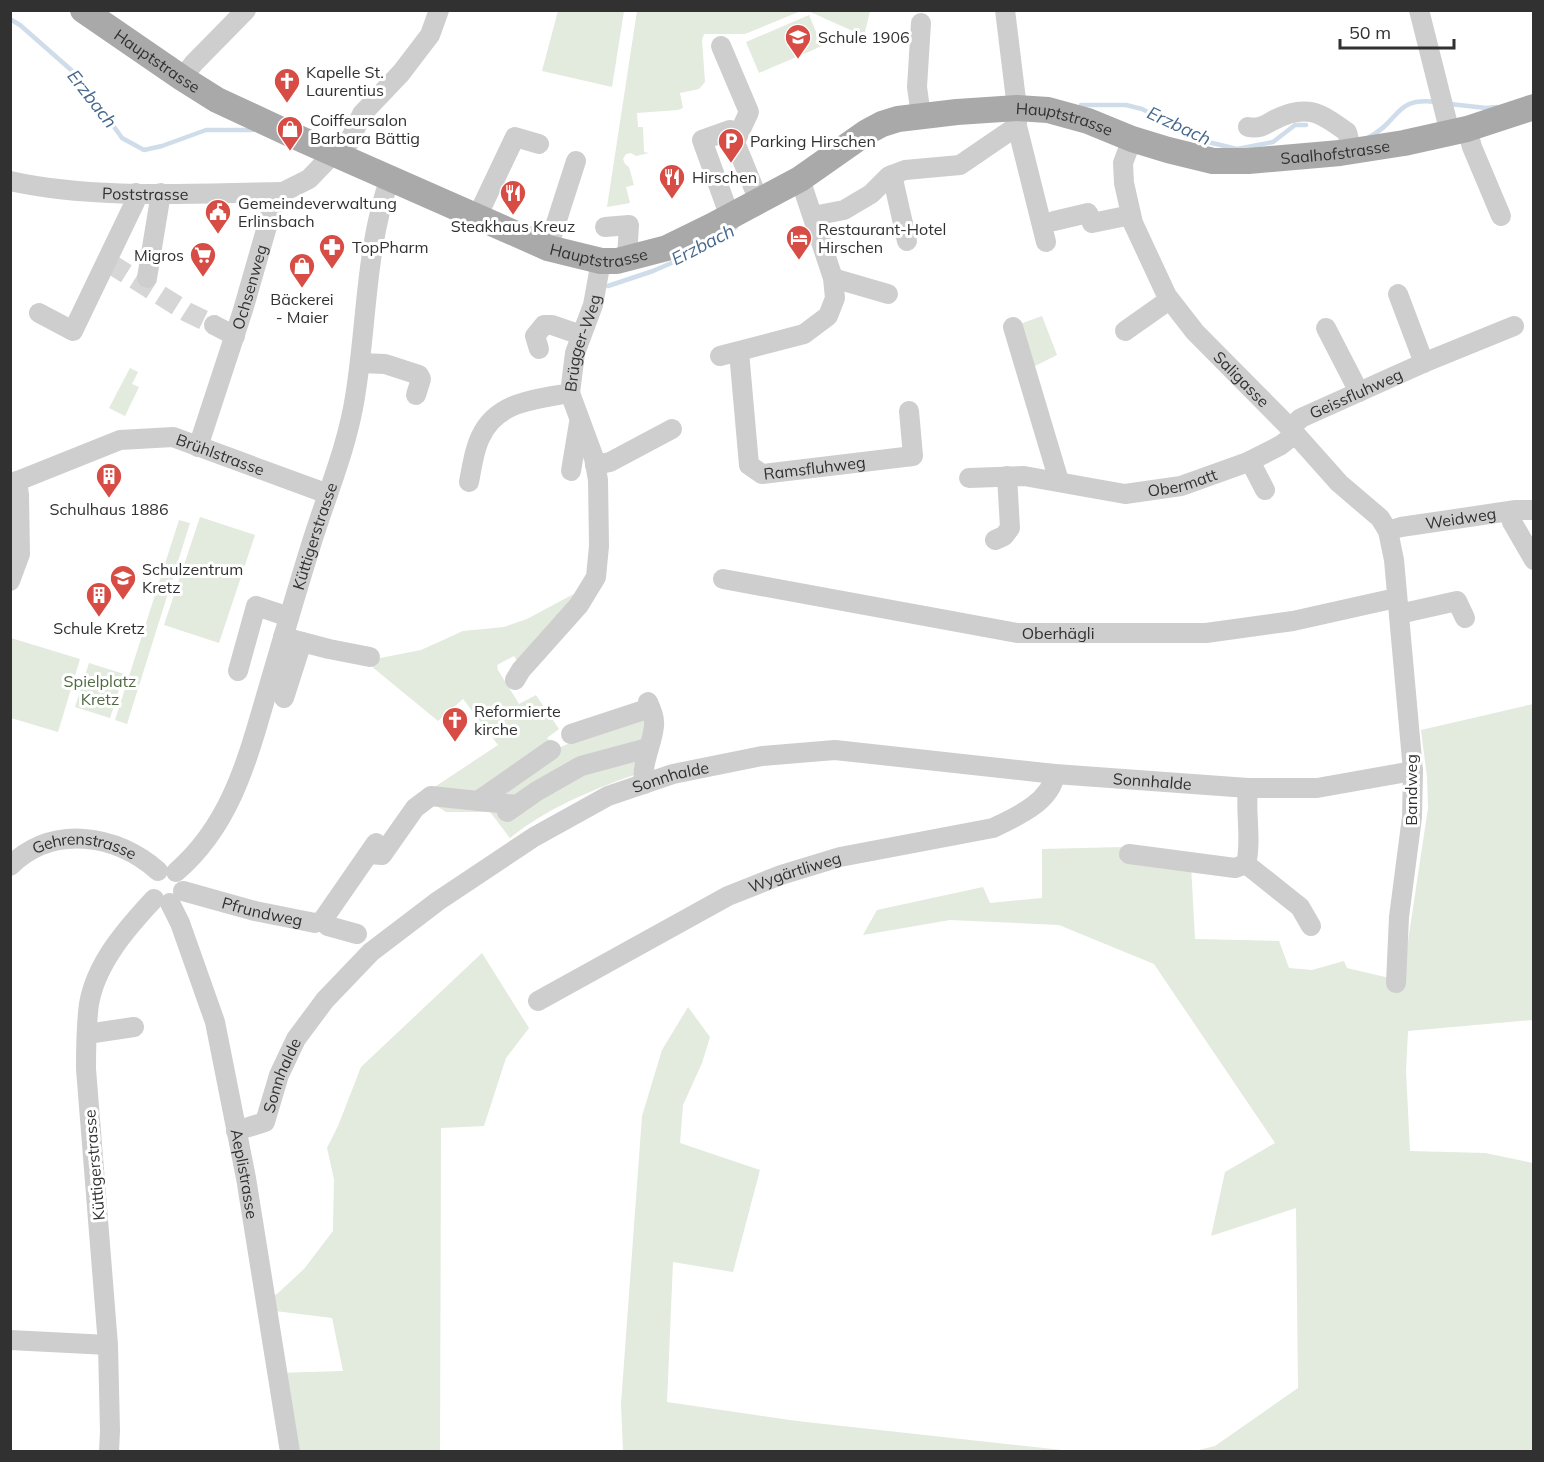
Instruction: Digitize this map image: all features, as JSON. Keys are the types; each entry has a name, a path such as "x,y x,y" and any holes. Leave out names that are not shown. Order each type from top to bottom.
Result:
{"main road":[{"name":"Hauptstrasse","path":"83,10 182,78 217,99 548,248 601,261 617,261 667,248 800,179 867,132 898,118 921,116 1017,117 1048,110 1066,114 1132,139"},
{"name":"Saalhofstrasse","path":"1132,139 1213,160 1248,161 1352,152 1459,131 1533,107"}],"street":[{"path":"182,78 246,10"},
{"path":"283,192 309,179 338,155 362,114 401,73 430,35 439,10"},
{"path":"1005,10 1017,117 1046,242"},
{"path":"1419,10 1459,131 1472,147 1501,216"},
{"path":"921,23 917,87 921,116"},
{"path":"721,46 749,112 735,142"},
{"path":"1248,127 1258,129 1303,109 1326,117 1347,132 1352,152"},
{"path":"813,216 844,210 871,194 892,175 905,170 960,165 1017,117"},
{"path":"730,217 702,140 730,130 759,201"},
{"path":"477,217 515,137 539,144"},
{"name":"Saligasse","path":"1132,139 1123,163 1124,183 1132,224 1169,300 1195,332 1292,431 1339,483 1380,518 1388,531 1394,560 1398,606"},
{"path":"548,248 576,161"},
{"path":"892,175 906,241"},
{"name":"Küttigerstrasse","path":"167,872 192,858 210,836 235,791 293,639 289,617 348,430 360,363 375,233 382,200 390,178"},
{"name":"Ramsfluhweg","path":"800,179 833,278 835,298 828,316 804,334 730,354 749,465 762,474 913,456 909,411"},
{"name":"Poststrasse","path":"10,180 70,189 148,193 283,192"},
{"name":"Ochsenweg","path":"198,447 235,336 272,208 283,192"},
{"path":"116,261 148,193"},
{"path":"147,278 148,193"},
{"path":"39,313 73,330 135,202 148,193"},
{"path":"1054,221 1088,213 1092,224 1131,215"},
{"path":"605,227 630,225 627,258"},
{"name":"Brügger-Weg","path":"515,680 521,670 579,605 596,578 600,518 595,465 570,393 575,353 593,305 601,261"},
{"path":"833,278 888,294"},
{"name":"Geissfluhweg","path":"1398,294 1424,363"},
{"path":"1125,331 1169,300"},
{"path":"539,349 535,336 544,325 552,325 581,335"},
{"path":"214,326 235,336"},
{"name":"Geissfluhweg","path":"1292,431 1301,418 1514,326"},
{"path":"1013,327 1059,481"},
{"path":"1326,328 1359,392"},
{"path":"360,363 386,364 418,375 421,379 416,395"},
{"path":"468,482 481,435 504,409 521,402 570,393"},
{"path":"571,471 579,420"},
{"path":"595,465 610,462 672,429"},
{"name":"Obermatt","path":"969,478 1024,476 1125,494 1181,486 1250,461 1281,445 1292,431"},
{"name":"Brühlstrasse","path":"14,482 120,440 173,437 328,495"},
{"path":"1250,461 1265,490"},
{"path":"995,540 1004,536 1010,528 1007,476"},
{"path":"10,581 20,554 20,495 14,482"},
{"name":"Weidweg","path":"1388,531 1401,527 1533,510"},
{"path":"1509,512 1533,560"},
{"name":"Oberhägli","path":"723,579 1017,633 1206,633 1398,606 1457,601 1465,618"},
{"path":"238,671 256,606 289,617"},
{"name":"Bandweg","path":"1395,982 1399,917 1412,817 1413,771 1398,606"},
{"path":"284,698 293,639 370,657"},
{"path":"571,734 649,705 654,725 642,773 644,784"},
{"path":"478,801 510,810 537,791 581,766 648,748"},
{"path":"478,801 551,750"},
{"name":"Sonnhalde","path":"236,1131 265,1122 279,1075 296,1039 325,1000 370,952 438,901 534,837 608,796 673,774 762,756 835,750 1055,774 1248,788 1317,788 1413,771"},
{"name":"Wygärtliweg","path":"538,1001 728,896 781,875 840,857 993,828 1040,801 1048,792 1055,774"},
{"path":"1246,864 1248,788"},
{"name":"Pfrundweg","path":"169,898 315,923 322,921 373,848 382,855 415,808 431,796 478,801"},
{"name":"Gehrenstrasse","path":"12,863 45,844 63,839 83,838 133,852 167,872"},
{"path":"1129,855 1235,868 1246,864"},
{"path":"1246,864 1300,908 1311,926"},
{"path":"167,872 151,878 149,886 169,898"},
{"name":"Aeplistrasse","path":"167,872 182,880 169,898 180,923 214,1022 246,1178 290,1452"},
{"name":"Küttigerstrasse","path":"109,1452 108,1345 86,1069 90,1002 102,967 116,944 137,917 169,898"},
{"path":"322,921 328,926 357,934"},
{"path":"87,1034 134,1027"},
{"path":"10,1340 108,1345"}],"green space":[{"path":"558,11 624,11 612,87 542,71"},
{"path":"637,11 801,11 745,34 704,34 702,40 705,82 699,89 680,93 683,108 637,113 638,127 643,127 644,152 649,153 636,156 631,153 626,154 623,159 629,167 634,185 626,187 630,203 607,207"},
{"path":"808,11 870,11 864,36"},
{"path":"809,15 822,46 759,73 746,42"},
{"path":"1042,316 1057,355 1031,368 1017,325"},
{"path":"130,368 138,372 132,384 139,387 125,416 109,408"},
{"path":"200,517 255,535 219,643 164,625"},
{"path":"179,520 190,523 127,724 115,720"},
{"path":"583,589 517,661 514,656 497,665 498,670 519,704 536,695 559,729 547,738 558,748 632,718 644,719 648,728 634,775 569,801 510,838 490,812 446,812 421,796 498,745 463,699 438,721 365,661 421,650 463,631 504,627 527,619"},
{"path":"11,638 80,659 58,732 11,718"},
{"name":"Spielplatz Kretz","path":"89,663 124,674 110,718 75,707"},
{"path":"1533,704 1533,1020 1408,1031 1406,1071 1410,1151 1485,1153 1533,1163 1533,1451 1195,1451 1215,1446 1298,1388 1296,1208 1211,1236 1225,1172 1275,1143 1154,964 1059,925 950,920 863,935 877,910 983,887 990,903 1042,898 1042,849 1123,847 1191,865 1195,939 1279,941 1289,968 1312,970 1344,961 1347,968 1402,981 1428,808 1421,730"},
{"path":"482,953 529,1028 506,1058 484,1126 441,1128 440,1451 290,1451 278,1373 343,1371 332,1318 267,1310 265,1299 277,1294 304,1269 333,1231 334,1179 327,1148 361,1067"},
{"path":"688,1007 710,1037 702,1063 683,1105 680,1143 760,1170 733,1272 673,1262 667,1402 797,1421 1071,1451 623,1451 621,1404 642,1116 662,1050"}],"waterway":[{"name":"Erzbach","path":"10,19 20,25 78,76 122,138 144,150 206,130 253,130"},
{"name":"Erzbach","path":"1369,137 1379,131 1404,107 1422,101 1436,102"},
{"name":"Erzbach","path":"1450,104 1497,107"},
{"name":"Erzbach","path":"1081,105 1126,105 1142,109 1208,142 1237,149 1273,142 1295,125 1306,125"},
{"name":"Erzbach","path":"608,286 683,258 736,227"}],"tunnel":[{"path":"116,261 114,266 187,312 214,325"}],"place":[{"name":"Schule 1906","path":"798,60"},
{"name":"Kapelle St. Laurentius","path":"287,104"},
{"name":"Coiffeursalon Barbara Bättig","path":"290,152"},
{"name":"Parking Hirschen","path":"731,164"},
{"name":"Hirschen","path":"672,200"},
{"name":"Steakhaus Kreuz","path":"513,216"},
{"name":"Gemeindeverwaltung Erlinsbach","path":"218,235"},
{"name":"Restaurant-Hotel Hirschen","path":"799,261"},
{"name":"TopPharm","path":"332,270"},
{"name":"Migros","path":"203,278"},
{"name":"Bäckerei - Maier","path":"302,289"},
{"name":"Schulhaus 1886","path":"109,499"},
{"name":"Schulzentrum Kretz","path":"123,601"},
{"name":"Schule Kretz","path":"99,618"},
{"name":"Reformierte kirche","path":"455,743"}]}
